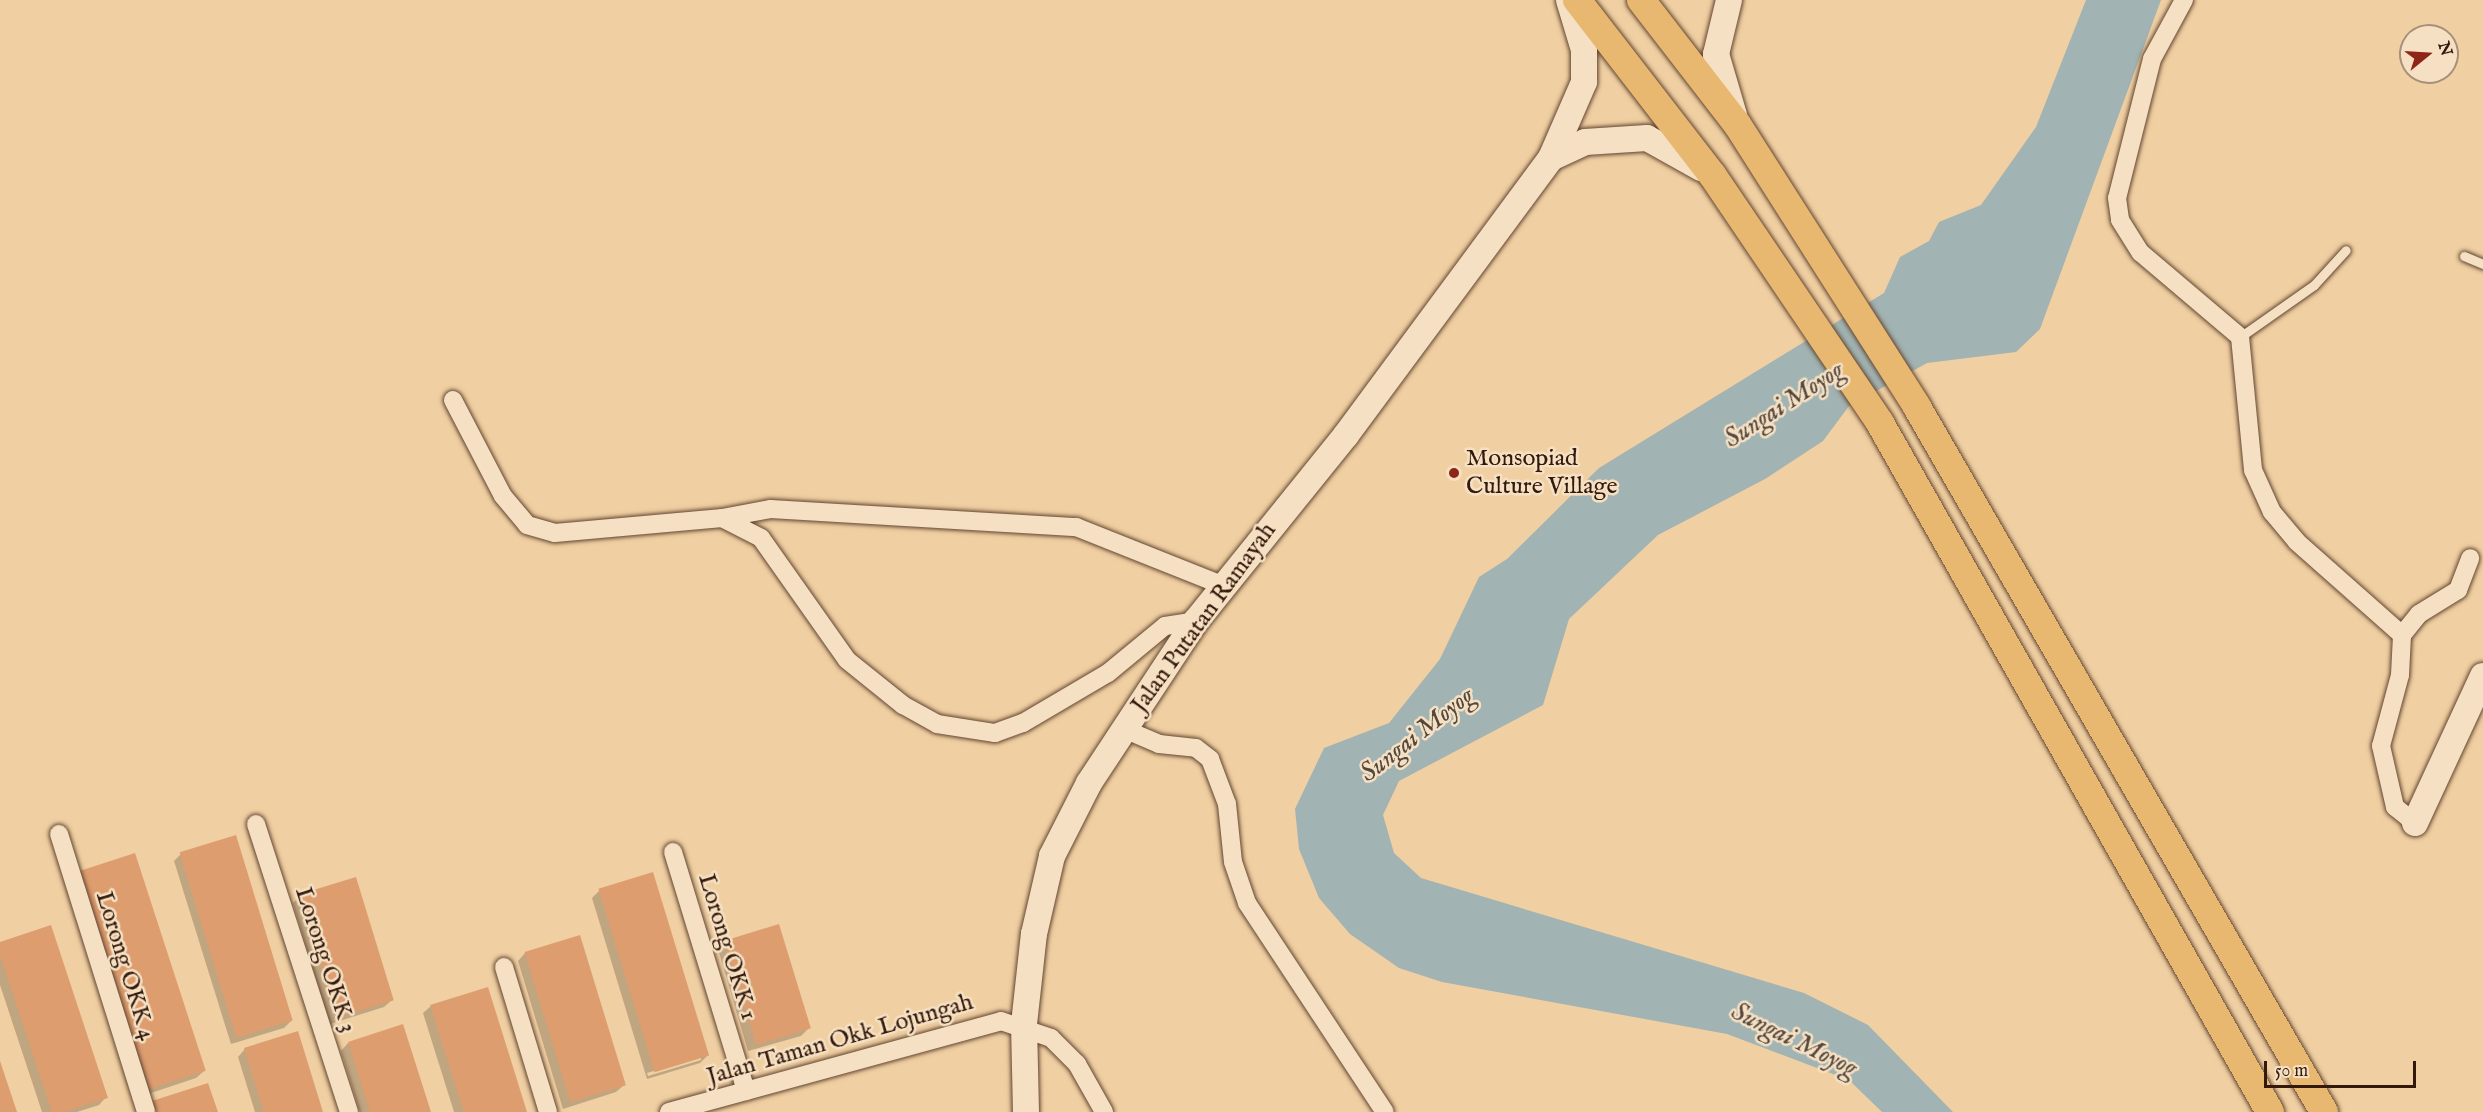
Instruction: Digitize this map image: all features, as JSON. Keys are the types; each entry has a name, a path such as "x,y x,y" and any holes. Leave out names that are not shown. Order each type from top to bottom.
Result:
{"main road":[{"name":"Jalan Putatan Ramayah","path":"1026,1112 1024,1024 1034,934 1052,856 1124,729 1196,621 1222,585 1346,435 1551,158 1584,82 1584,50 1569,0"},
{"path":"1576,0 1713,176 1798,295 1880,423 2270,1112"},
{"path":"1641,0 1737,124 1917,407 2324,1112"},
{"path":"1729,0 1716,54 1737,124"},
{"name":"Jalan Putatan Ramayah","path":"1551,158 1585,142 1647,138 1674,149 1713,176"},
{"path":"2415,823 2483,676"}],"street":[{"path":"2184,0 2152,59 2118,214 2141,253 2240,337 2253,470 2272,512 2297,542 2402,635"},
{"path":"453,400 503,496 527,525 555,533 722,518 771,509 1076,527 1222,585"},
{"path":"722,518 760,538 847,660 903,705 937,724 970,733 995,733 1023,723 1108,673 1165,627 1196,621"},
{"path":"2415,823 2395,807 2381,746 2400,675 2402,635 2419,614 2458,590 2470,558"},
{"path":"1124,729 1159,744 1196,748 1210,759 1227,804 1233,862 1247,903 1384,1112"},
{"name":"Lorong OKK 3","path":"256,824 349,1112"},
{"name":"Lorong OKK 4","path":"59,834 146,1112"},
{"name":"Lorong OKK 1","path":"673,852 746,1091"},
{"path":"504,967 548,1112"},
{"path":"1024,1024 1051,1038 1077,1064 1104,1112"},
{"name":"Jalan Taman Okk Lojungah","path":"669,1112 973,1026 1024,1024"}],"lane":[{"path":"2240,337 2314,285 2346,250"},
{"path":"2464,256 2483,264"}],"water":[{"name":"Sungai Moyog","path":"2086,0 2161,0 2040,329 2016,352 1927,363 1849,406 1823,441 1765,479 1658,535 1569,619 1543,705 1399,781 1383,815 1394,853 1421,878 1804,993 1868,1025 1953,1112 1882,1112 1849,1080 1727,1034 1442,982 1399,968 1350,934 1319,898 1299,849 1295,809 1324,748 1389,723 1440,659 1479,577 1507,559 1599,468 1884,293 1900,257 1929,241 1939,222 1981,205 2036,127"}],"building":[{"path":"236,835 293,1021 236,1038 180,852"},
{"path":"135,853 206,1071 150,1089 79,871"},
{"path":"653,872 709,1056 655,1072 598,889"},
{"path":"356,877 394,1000 337,1018 300,894"},
{"path":"779,924 811,1028 756,1045 724,941"},
{"path":"51,925 108,1098 64,1112 52,1112 0,955 0,942"},
{"path":"580,935 626,1085 570,1102 525,952"},
{"path":"488,987 527,1112 464,1112 430,1005"},
{"path":"403,1024 431,1112 370,1112 348,1042"},
{"path":"298,1031 323,1112 264,1112 244,1048"},
{"path":"0,1061 17,1112 0,1112"},
{"path":"208,1083 218,1112 156,1112 152,1101"}],"place":[{"name":"Monsopiad Culture Village","path":"1454,473"}]}
